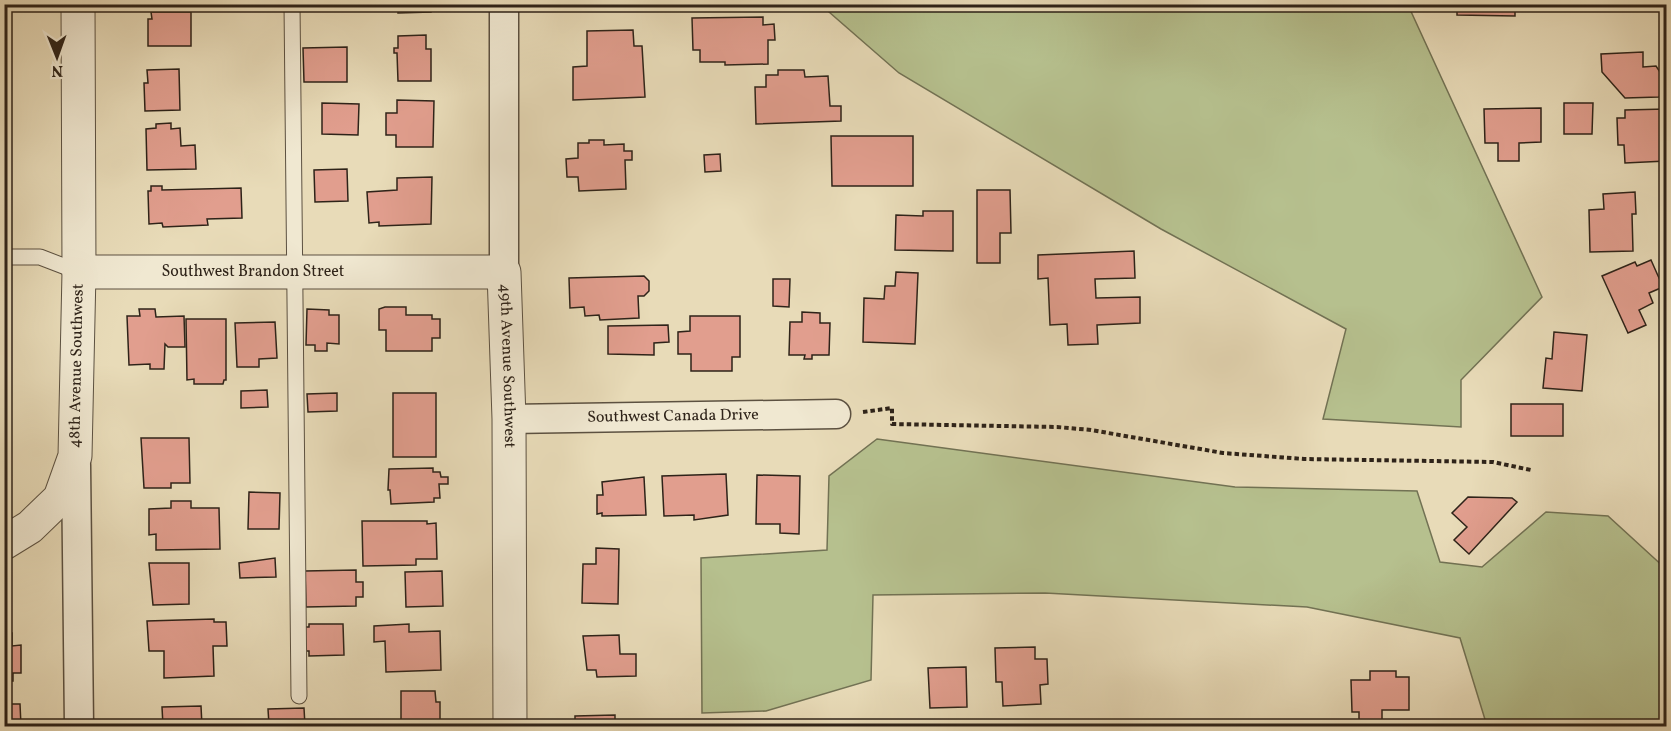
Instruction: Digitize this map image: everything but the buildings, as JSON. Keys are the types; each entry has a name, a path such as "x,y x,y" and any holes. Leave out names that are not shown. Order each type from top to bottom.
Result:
{"street":[{"name":"48th Avenue Southwest","path":"78,4 79,272 75,456 79,726"},
{"name":"49th Avenue Southwest","path":"504,4 504,272 509,419 510,726"},
{"name":"Southwest Brandon Street","path":"79,272 504,272"},
{"name":"Southwest Canada Drive","path":"509,419 847,414"},
{"path":"4,543 30,527 60,498 75,456"}],"lane":[{"path":"292,4 299,696"},
{"name":"Southwest Brandon Street","path":"4,257 39,258 79,272"}],"path":[{"path":"847,414 892,408 892,424 1057,427 1091,430 1223,453 1304,459 1493,462 1531,470"}],"green space":[{"path":"821,5 1408,5 1542,297 1461,380 1461,427 1323,419 1346,329 1161,229 899,73"},
{"path":"877,439 1235,487 1417,491 1440,562 1482,567 1546,512 1608,516 1666,569 1666,726 1487,726 1460,638 1307,607 1045,593 873,595 871,680 766,711 702,713 701,558 827,550 829,476"}]}
